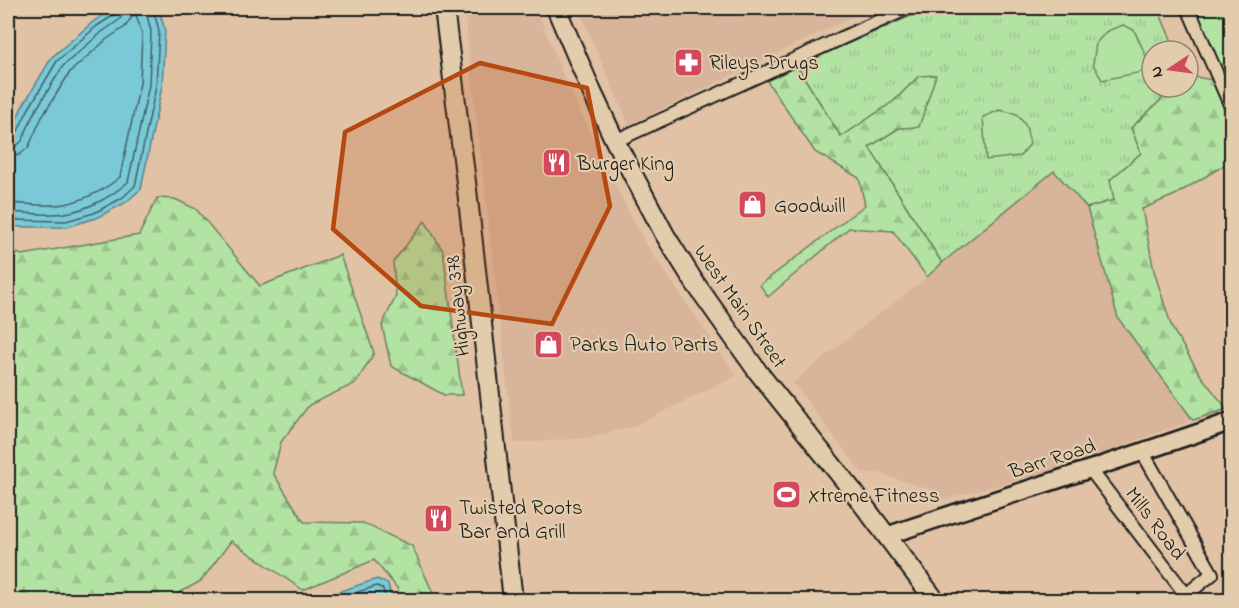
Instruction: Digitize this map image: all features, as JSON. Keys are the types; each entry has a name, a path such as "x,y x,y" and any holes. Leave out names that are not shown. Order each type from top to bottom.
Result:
{"main road":[{"name":"Highway 378","path":"444,8 513,600"},
{"name":"West Main Street","path":"556,8 615,141 665,235 695,283 758,372 852,490 935,600"}],"street":[{"path":"615,141 908,8"},
{"path":"1188,8 1232,109"},
{"name":"Barr Road","path":"886,536 1143,453 1232,421"},
{"path":"1143,453 1212,574 1188,598"},
{"name":"Mills Road","path":"1090,469 1188,598"}],"highlighted area":[{"path":"480,63 587,88 610,206 552,324 421,306 333,229 345,132"}],"shaded area":[{"path":"464,8 536,8 566,82 644,241 736,376 633,427 587,438 514,443"},
{"path":"578,8 871,8 629,125"},
{"path":"1054,170 1087,208 1118,318 1193,420 1137,440 1086,462 942,500 931,490 878,473 862,473 793,383 927,277"}],"green space":[{"path":"929,8 1152,8 1160,14 1171,39 1140,39 1140,99 1162,99 1131,128 1141,153 1110,180 1115,200 1087,208 1054,171 942,263 869,147 899,128 919,76 894,101 841,137 797,66"},
{"path":"1193,8 1231,8 1231,105"},
{"path":"1123,25 1134,30 1140,43 1140,72 1102,80 1093,64 1096,43 1107,31"},
{"path":"797,66 841,137 894,101 919,76 936,75 919,127 899,128 869,147 942,263 927,277 893,231 849,228 768,297 760,285 865,205 859,178 815,152 767,81"},
{"path":"1200,78 1214,80 1231,116 1231,161 1175,195 1142,209 1154,271 1172,328 1201,376 1227,409 1193,420 1118,318 1087,208 1114,200 1110,180 1141,153 1131,128 1162,99 1200,99"},
{"path":"1000,110 1017,114 1026,126 1030,144 1020,156 986,160 983,117"},
{"path":"157,198 175,199 196,209 260,286 340,255 374,353 356,383 309,405 281,442 273,473 304,522 363,523 412,546 436,600 399,600 398,589 374,560 303,590 231,541 201,581 175,595 176,600 8,600 8,249 22,255 139,235"},
{"path":"425,221 443,251 462,395 444,395 391,366 382,325 396,296 393,262"}],"water":[{"path":"114,8 158,8 165,29 162,86 141,189 125,203 96,218 67,227 12,227 8,225 8,140 22,107 52,57 94,21"},
{"path":"377,579 388,584 392,600 313,600"}],"place":[{"name":"Rileys Drugs","path":"688,62"},
{"name":"Burger King","path":"556,163"},
{"name":"Goodwill","path":"753,205"},
{"name":"Parks Auto Parts","path":"549,344"},
{"name":"Xtreme Fitness","path":"787,495"},
{"name":"Twisted Roots Bar and Grill","path":"438,519"}]}
